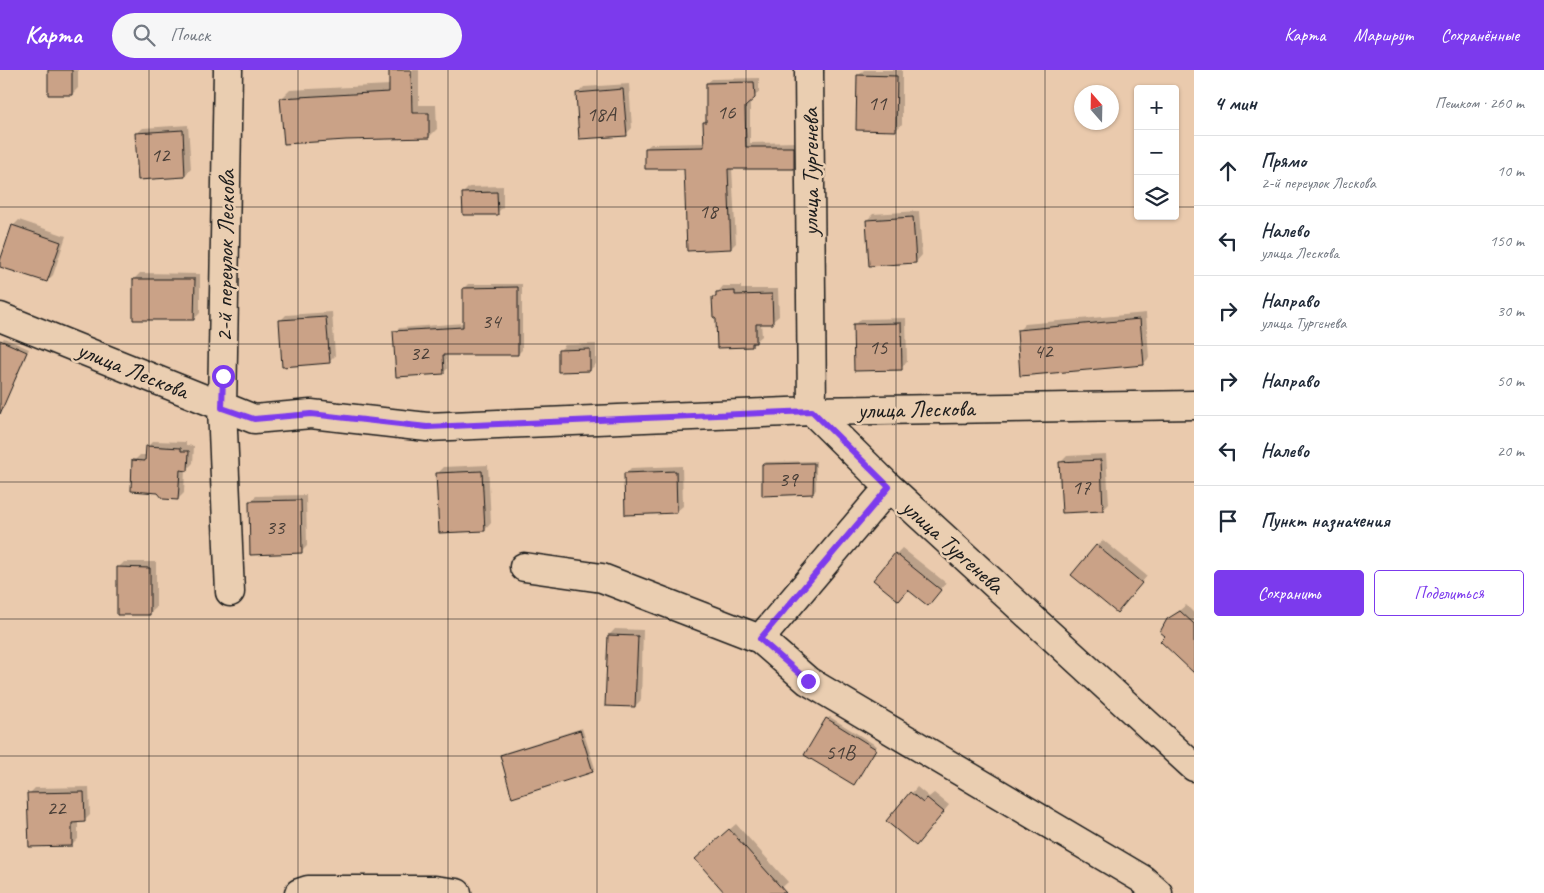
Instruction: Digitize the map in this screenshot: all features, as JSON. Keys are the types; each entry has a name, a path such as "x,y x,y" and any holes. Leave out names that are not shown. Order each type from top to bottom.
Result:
{"street":[{"name":"2-й переулок Лескова","path":"228,70 222,408 230,592"},
{"name":"улица Тургенева","path":"809,70 812,411 889,487 1194,767"},
{"name":"улица Лескова","path":"0,316 193,394 222,408 254,419 311,414 427,427 812,411 1194,405"},
{"path":"760,639 889,487"},
{"path":"524,566 602,578 760,639 808,681 1142,879 1158,893"},
{"path":"303,892 435,890 457,893"}],"building":[{"path":"48,70 72,70 72,95 48,95"},
{"path":"389,70 411,70 412,113 429,113 429,138 284,144 280,98 389,92"},
{"path":"857,75 897,76 896,131 856,130"},
{"path":"754,82 755,98 745,107 746,147 794,147 794,169 728,169 731,249 687,251 684,169 645,169 645,148 704,147 703,122 706,122 706,83"},
{"path":"623,89 627,136 579,139 576,93"},
{"path":"183,130 185,177 138,180 135,133"},
{"path":"497,192 498,215 463,215 462,193"},
{"path":"913,217 916,263 869,266 866,220"},
{"path":"12,225 61,242 47,282 0,267 0,261"},
{"path":"133,279 195,279 194,320 133,320"},
{"path":"518,287 518,355 443,355 444,374 396,377 393,331 463,327 463,288"},
{"path":"735,291 735,295 772,294 773,324 756,324 756,343 752,343 752,347 717,348 716,319 713,317 712,297 716,297 716,292"},
{"path":"326,317 330,363 282,367 279,320"},
{"path":"1140,319 1144,365 1020,376 1017,330"},
{"path":"901,323 902,370 854,371 853,324"},
{"path":"0,340 27,352 0,414"},
{"path":"590,349 590,371 558,372 558,350"},
{"path":"146,446 181,448 181,451 189,451 188,471 180,470 178,500 163,499 158,493 131,491 132,460 145,461"},
{"path":"1101,460 1103,511 1062,513 1059,462"},
{"path":"814,463 813,494 762,496 762,464"},
{"path":"482,471 485,531 439,533 436,473"},
{"path":"676,471 677,513 625,515 624,473"},
{"path":"301,500 302,553 250,555 249,501"},
{"path":"1096,545 1142,583 1117,613 1071,575"},
{"path":"895,553 941,590 928,606 908,590 899,601 873,580"},
{"path":"117,567 150,568 150,615 117,615"},
{"path":"1180,611 1194,624 1194,673 1160,641 1165,636 1160,632 1167,619"},
{"path":"608,635 638,636 635,707 605,706"},
{"path":"826,718 876,749 854,785 804,755"},
{"path":"580,730 593,772 512,798 500,755"},
{"path":"84,792 85,822 72,823 72,846 29,847 27,793"},
{"path":"910,792 923,803 927,798 944,812 916,846 886,821"},
{"path":"729,829 786,893 725,893 695,859"}],"route":[{"path":"223,376 222,408 254,419 311,414 427,427 812,411 889,487 760,639 808,681"}]}
